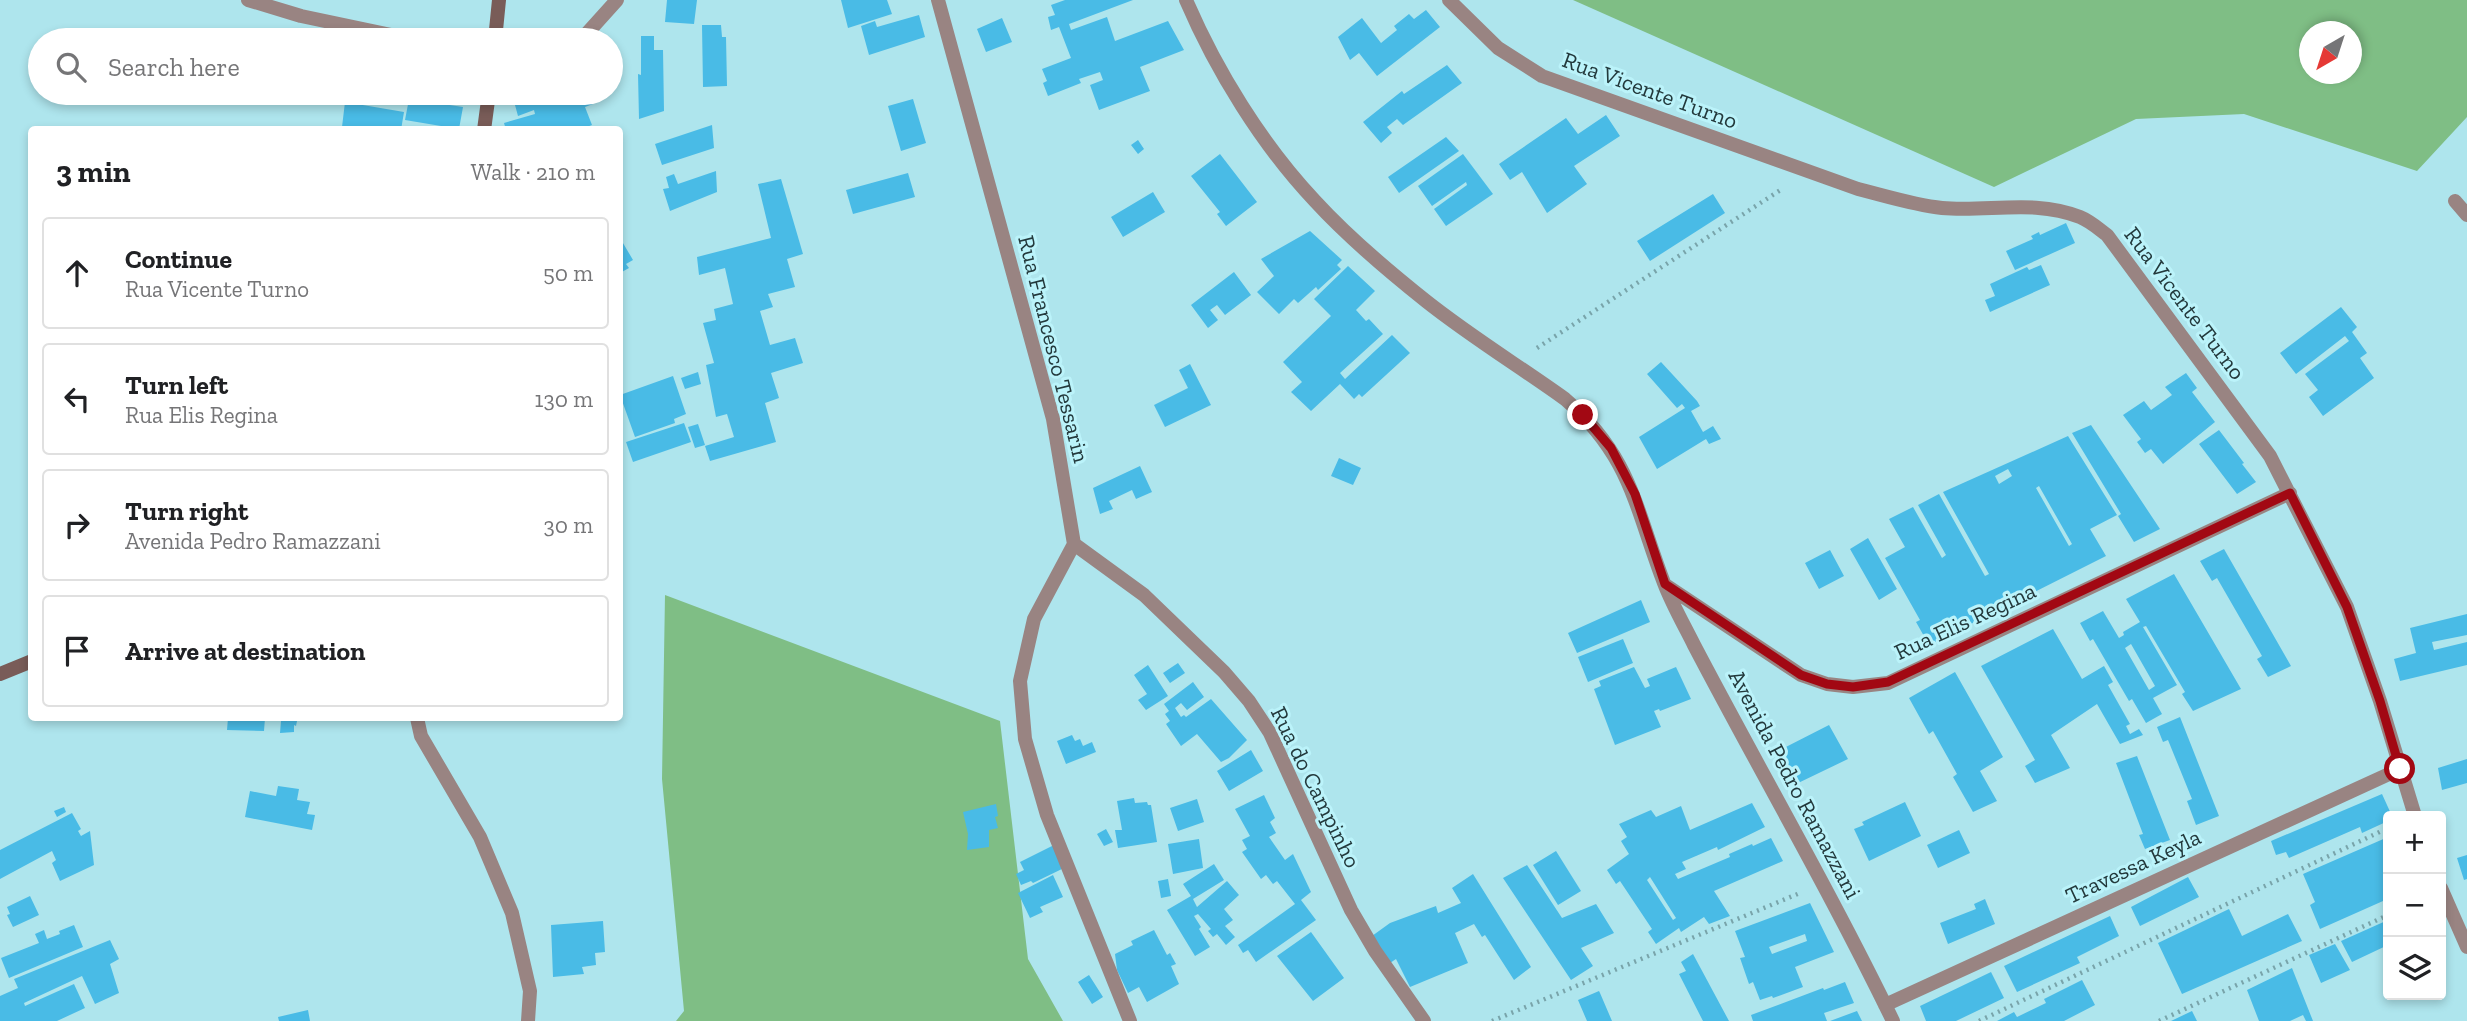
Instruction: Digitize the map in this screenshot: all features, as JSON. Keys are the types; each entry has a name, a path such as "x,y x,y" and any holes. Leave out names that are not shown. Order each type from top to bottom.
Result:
{"street":[{"path":"248,0 301,16 358,28"},
{"path":"496,28 499,0"},
{"path":"592,28 617,0"},
{"name":"Rua Francesco Tessarin","path":"938,0 1053,419 1074,544"},
{"name":"Avenida Pedro Ramazzani","path":"1186,0 1202,38 1254,125 1314,200 1427,302 1583,415 1611,448 1635,494 1665,584 1694,645 1824,883 1892,1021"},
{"name":"Rua Vicente Turno","path":"1448,0 1498,48 1542,76 1858,189 1942,208 2017,205 2049,208 2082,218 2107,235 2262,446 2290,493 2347,607 2380,701 2413,811"},
{"path":"485,126 487,105"},
{"path":"2455,201 2467,215"},
{"name":"Rua Elis Regina","path":"1665,584 1801,675 1827,684 1853,687 1888,682 2290,493"},
{"path":"1074,544 1034,619 1020,681 1025,739 1047,815 1130,1021"},
{"name":"Rua do Campinho","path":"1074,544 1144,595 1224,672 1249,701 1270,733 1351,910 1375,951 1423,1021"},
{"path":"0,674 28,664"},
{"path":"418,721 421,736 480,837 512,913 530,991 528,1021"},
{"name":"Travessa Keyla","path":"1885,1005 2400,769"},
{"path":"2446,899 2467,947"}],"path":[{"path":"1514,363 1809,171"},
{"path":"1979,1021 2383,830"},
{"path":"1492,1021 1824,883"},
{"path":"2159,1021 2383,917"}],"green space":[{"path":"1573,0 2467,0 2467,117 2417,171 2244,114 2136,119 1994,187"},
{"path":"665,595 1000,721 1028,959 1063,1021 676,1021 684,1011 662,779"}],"building":[{"path":"667,0 697,0 694,24 665,22"},
{"path":"841,0 887,0 892,14 848,28"},
{"path":"1065,0 1133,0 1069,24 1071,30 1107,17 1115,41 1168,21 1184,50 1140,67 1150,91 1099,110 1090,85 1103,80 1100,72 1079,79 1081,83 1048,96 1043,83 1047,81 1042,69 1071,58 1059,27 1051,30 1048,17 1055,15 1051,5"},
{"path":"1426,10 1440,27 1377,76 1359,53 1350,60 1338,37 1362,18 1381,43 1397,30 1394,26 1409,14 1414,19"},
{"path":"919,15 925,37 869,55 861,26 875,21 877,27"},
{"path":"1002,18 1012,42 986,52 977,29"},
{"path":"702,25 721,25 722,37 726,37 727,86 703,87"},
{"path":"641,36 654,36 654,50 663,50 664,111 639,119 638,74 641,75"},
{"path":"1447,65 1462,83 1403,125 1397,119 1387,127 1392,133 1381,143 1363,122 1402,91 1404,94"},
{"path":"913,99 926,143 901,151 888,106"},
{"path":"345,105 363,105 404,112 402,126 342,126"},
{"path":"408,105 463,107 460,126 405,120"},
{"path":"515,105 590,105 585,107 592,125 505,126 504,123 535,114 534,110 518,116"},
{"path":"1606,115 1620,136 1574,166 1587,184 1547,213 1522,172 1510,180 1499,164 1566,118 1578,134"},
{"path":"712,125 714,148 662,165 655,144"},
{"path":"1446,137 1459,151 1399,193 1388,177"},
{"path":"1138,140 1144,149 1138,154 1131,145"},
{"path":"1220,154 1257,202 1226,226 1217,214 1220,212 1191,176"},
{"path":"1463,154 1493,194 1446,226 1434,209 1467,185 1466,182 1432,206 1418,186"},
{"path":"716,171 717,192 670,211 663,189 669,188 666,177 674,174 678,184"},
{"path":"908,173 915,197 853,214 846,190"},
{"path":"781,179 803,254 787,259 795,287 768,294 773,307 760,311 770,345 795,338 803,363 771,373 779,398 765,403 776,442 710,461 705,446 734,437 727,414 716,417 706,365 714,363 703,323 716,320 714,309 733,304 725,268 699,275 697,257 771,238 758,184"},
{"path":"1153,192 1165,212 1123,237 1111,217"},
{"path":"1713,194 1725,213 1650,261 1637,241"},
{"path":"2066,223 2075,243 2015,270 2006,251 2033,239 2031,236 2039,232 2040,235"},
{"path":"1310,231 1342,260 1337,265 1341,269 1318,290 1316,287 1298,303 1294,299 1279,314 1257,292 1274,276 1261,259"},
{"path":"623,243 633,260 626,264 629,268 623,271"},
{"path":"2041,265 2050,285 1990,312 1985,300 1995,296 1990,284 2027,267 2029,270"},
{"path":"1348,266 1375,291 1356,310 1383,334 1340,373 1345,379 1392,335 1410,353 1362,397 1359,394 1354,399 1340,384 1311,411 1291,392 1302,382 1283,362 1331,316 1314,299"},
{"path":"1234,272 1251,295 1225,315 1217,305 1210,310 1218,320 1208,328 1191,305"},
{"path":"2341,307 2357,327 2352,332 2367,353 2360,358 2374,378 2323,416 2309,397 2318,390 2305,374 2349,341 2345,336 2296,374 2280,353"},
{"path":"1661,362 1700,406 1691,411 1703,432 1713,426 1721,439 1709,444 1706,439 1657,469 1639,437 1685,408 1682,404 1677,408 1647,374"},
{"path":"1190,364 1211,405 1165,427 1154,405 1188,388 1179,370"},
{"path":"698,372 701,384 685,389 681,378"},
{"path":"2186,373 2197,388 2192,392 2215,422 2163,464 2151,449 2145,453 2137,442 2141,439 2123,415 2144,401 2151,410 2172,395 2165,387"},
{"path":"673,376 686,414 674,419 675,423 635,437 623,403 623,394"},
{"path":"684,423 691,442 633,462 626,442"},
{"path":"698,424 705,445 695,448 688,427"},
{"path":"2091,425 2160,529 2134,542 2118,516 2121,514 2072,433"},
{"path":"2219,430 2256,482 2237,494 2199,444"},
{"path":"2068,436 2117,515 2090,529 2106,556 1929,645 1916,622 1920,620 1885,558 1905,547 1889,519 1913,507 1942,558 1946,555 1918,505 1939,494 1985,576 1989,574 1943,492","holes":["2008,469 2012,476 1999,484 1995,476","2039,486 2072,544 2069,546 2036,488"]},
{"path":"1339,458 1361,468 1353,485 1331,476"},
{"path":"1140,466 1152,492 1136,499 1132,490 1109,501 1113,509 1100,514 1093,488"},
{"path":"1868,538 1897,589 1879,600 1850,549"},
{"path":"2224,549 2291,666 2268,677 2257,659 2262,656 2217,578 2212,581 2200,561"},
{"path":"1830,550 1844,576 1819,589 1805,563"},
{"path":"2174,574 2241,689 2193,711 2182,694 2185,692 2146,626 2143,627 2177,685 2153,698 2162,714 2146,723 2080,623 2103,611 2119,638 2124,635 2123,632 2140,622 2126,599","holes":["2131,644 2155,686 2149,690 2125,648"]},
{"path":"1641,600 1650,622 1577,653 1568,633"},
{"path":"2467,614 2467,635 2432,642 2434,650 2467,642 2467,665 2400,681 2394,659 2416,653 2410,628"},
{"path":"2053,629 2082,679 2104,666 2113,682 2108,685 2130,724 2126,726 2130,734 2139,729 2143,735 2120,744 2097,704 2051,735 2070,768 2035,783 2025,766 2035,760 1981,666"},
{"path":"1623,639 1633,663 1588,682 1578,657"},
{"path":"1178,663 1185,673 1170,683 1163,673"},
{"path":"1148,665 1168,696 1146,710 1138,700 1147,694 1134,675"},
{"path":"1634,667 1645,688 1650,686 1647,679 1676,667 1691,699 1654,711 1661,727 1615,745 1594,689 1601,686 1599,681"},
{"path":"1955,672 2003,757 1980,771 1997,801 1973,812 1953,777 1957,774 1933,731 1929,734 1909,698"},
{"path":"1193,682 1204,697 1187,710 1181,703 1175,708 1181,717 1186,717 1211,699 1247,740 1229,758 1221,762 1197,734 1181,746 1166,724 1170,721 1165,714 1169,711 1164,704"},
{"path":"2180,717 2219,816 2196,825 2187,801 2192,799 2168,740 2163,742 2157,727"},
{"path":"228,721 265,721 264,731 227,730"},
{"path":"281,721 297,721 294,732 280,733"},
{"path":"1829,725 1848,759 1794,785 1776,752"},
{"path":"1072,735 1075,741 1080,739 1083,746 1092,742 1096,752 1066,764 1057,741"},
{"path":"1251,750 1263,771 1229,791 1217,771"},
{"path":"2137,756 2170,840 2145,849 2139,835 2143,834 2116,763"},
{"path":"2467,759 2467,783 2442,790 2438,768"},
{"path":"278,786 299,789 297,800 310,802 307,814 315,815 312,830 245,817 250,791 276,796"},
{"path":"2382,794 2390,811 2383,811 2383,823 2362,833 2360,827 2289,858 2286,852 2276,855 2271,841"},
{"path":"1264,795 1275,818 1270,822 1276,833 1269,837 1285,860 1293,854 1311,892 1301,900 1316,920 1256,962 1248,950 1243,953 1238,945 1295,904 1277,881 1273,884 1266,875 1261,879 1242,852 1247,849 1242,840 1250,836 1235,809"},
{"path":"1134,798 1135,803 1147,802 1151,805 1157,842 1118,848 1115,830 1122,830 1117,801"},
{"path":"1197,799 1204,822 1178,831 1170,808"},
{"path":"1905,802 1921,836 1869,861 1854,829 1864,825 1862,822"},
{"path":"1752,803 1765,827 1718,850 1717,847 1682,862 1686,869 1675,874 1678,879 1730,857 1729,854 1771,838 1783,861 1714,891 1730,916 1709,924 1704,917 1681,932 1679,928 1656,944 1648,932 1652,929 1620,881 1616,884 1607,870 1629,854 1621,841 1627,837 1619,824 1651,810 1656,817 1681,806 1690,830","holes":["1650,877 1676,918 1673,920 1647,880"]},
{"path":"996,804 998,828 989,830 989,847 967,850 968,834 963,812"},
{"path":"64,807 66,812 57,817 54,811"},
{"path":"72,813 81,829 78,831 81,836 90,831 94,865 60,881 52,863 56,860 52,851 0,879 0,850"},
{"path":"1106,829 1113,842 1104,846 1097,834"},
{"path":"1959,830 1970,853 1938,868 1927,845"},
{"path":"1199,839 1203,868 1173,874 1168,844"},
{"path":"2383,839 2383,901 2320,929 2310,905 2315,902 2303,874"},
{"path":"1054,845 1064,868 1033,883 1031,881 1021,885 1016,874 1024,870 1020,862"},
{"path":"1556,851 1581,891 1558,905 1533,865"},
{"path":"2467,855 2467,879 2464,880 2457,858"},
{"path":"1214,864 1224,880 1193,899 1197,907 1227,881 1239,895 1224,909 1233,920 1225,926 1235,937 1226,945 1217,934 1213,937 1208,931 1211,929 1198,914 1194,916 1210,947 1195,956 1167,910 1191,896 1183,884"},
{"path":"1527,865 1562,918 1596,904 1614,933 1581,948 1593,966 1571,980 1503,878"},
{"path":"1473,874 1531,967 1514,980 1485,935 1482,937 1474,924 1455,933 1468,963 1410,987 1396,959 1390,963 1372,936 1390,923 1436,906 1438,913 1461,903 1452,888"},
{"path":"1053,875 1063,897 1040,907 1043,912 1030,918 1018,893"},
{"path":"2188,877 2199,897 2140,926 2131,907"},
{"path":"1168,879 1171,896 1161,898 1158,881"},
{"path":"30,896 39,915 13,927 7,915 10,914 7,907"},
{"path":"1985,899 1995,924 1948,944 1940,923 1976,909 1974,904"},
{"path":"1810,903 1834,952 1795,967 1803,987 1760,1000 1753,982 1749,984 1740,958 1745,957 1735,931","holes":["1805,934 1807,941 1772,954 1769,947"]},
{"path":"2229,909 2242,936 2288,914 2302,941 2182,994 2158,943"},
{"path":"2110,916 2119,936 2077,957 2080,963 2017,992 2004,966"},
{"path":"603,921 605,952 595,953 596,965 582,967 584,974 553,977 551,925"},
{"path":"2383,922 2383,947 2352,962 2341,941"},
{"path":"74,925 83,947 9,978 1,958 39,943 35,934 44,930 47,939"},
{"path":"1154,930 1167,955 1170,953 1176,964 1171,966 1179,984 1147,1002 1139,987 1128,993 1117,970 1115,954 1133,945 1131,941"},
{"path":"1311,932 1344,978 1313,1001 1277,956"},
{"path":"110,940 119,959 110,964 119,993 95,1004 82,976 24,1003 25,1006 74,984 85,1008 57,1021 0,1021 0,996 18,988 14,979"},
{"path":"2335,944 2350,970 2321,983 2309,955"},
{"path":"1693,954 1729,1021 1703,1021 1679,974 1686,971 1681,962"},
{"path":"2292,968 2313,1021 2306,1021 2303,1015 2290,1021 2259,1021 2247,990"},
{"path":"1991,972 2004,998 1956,1021 1926,1021 1920,1006"},
{"path":"1089,975 1103,997 1092,1004 1078,982"},
{"path":"2082,980 2095,1005 2064,1021 1997,1021 2014,1012 2017,1017 2046,1003 2044,999"},
{"path":"1845,982 1854,1003 1824,1013 1827,1021 1753,1021 1751,1015"},
{"path":"1599,991 1612,1021 1587,1021 1578,1000"},
{"path":"308,1010 310,1021 279,1021 278,1017"},
{"path":"1857,1011 1862,1021 1830,1021"},
{"path":"2192,1011 2197,1021 2171,1021"}],"route":[{"path":"1583,415 1611,448 1635,494 1665,584 1801,675 1827,684 1853,687 1888,682 2290,493 2347,607 2380,701 2400,769"}]}
